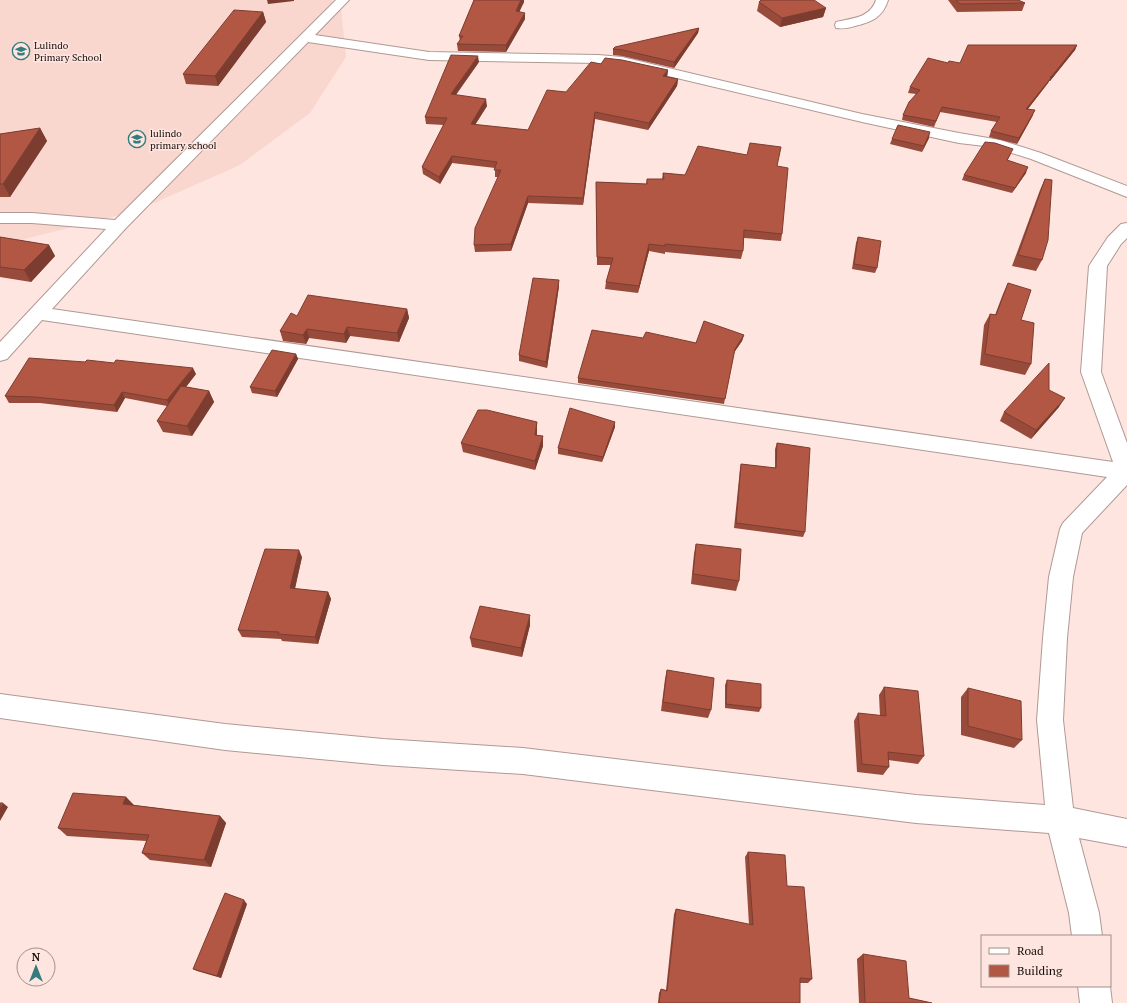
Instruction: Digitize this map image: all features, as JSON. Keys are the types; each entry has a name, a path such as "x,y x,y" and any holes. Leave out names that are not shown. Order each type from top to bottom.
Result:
{"street":[{"path":"0,354 119,224 307,38 343,0"},
{"path":"841,26 856,23 871,17 877,12 882,0"},
{"path":"307,38 429,56 598,59 622,61 862,118 959,138 995,143 1036,156 1127,192"},
{"path":"0,218 40,218 119,224"},
{"path":"1127,228 1114,241 1098,266 1091,372 1127,472"},
{"path":"38,313 1127,472"},
{"path":"1087,935 1084,913 1060,820 1050,720 1061,577 1071,529 1127,472"},
{"path":"0,706 225,737 384,752 523,761 916,809 1060,820 1127,833"},
{"path":"1094,987 1096,1003"}],"shaded area":[{"name":"lulindo primary school","path":"0,0 332,0 341,9 346,57 310,113 240,165 136,211 0,244"}],"building":[{"path":"474,0 521,0 516,11 525,13 506,45 457,44 463,36 459,36"},
{"path":"761,0 814,0 826,8 782,18 759,2"},
{"path":"956,0 1018,0 1025,3 960,4"},
{"path":"234,10 263,12 215,76 183,74"},
{"path":"699,28 674,62 613,49 615,47"},
{"path":"968,45 1077,45 1026,109 1035,110 1019,138 991,131 1000,117 942,107 936,121 903,115 909,102 920,90 910,87 928,58 948,63 949,61 960,63"},
{"path":"451,55 478,56 451,94 486,99 471,124 528,130 547,90 566,92 591,62 601,64 605,58 622,60 668,70 663,76 678,79 649,123 595,112 583,198 528,196 511,244 474,245 475,228 501,170 494,170 497,162 452,156 439,177 422,167 447,118 425,117"},
{"path":"898,125 930,132 924,146 892,139"},
{"path":"40,128 3,184 0,184 0,134"},
{"path":"985,142 995,143 1013,149 1007,160 1028,167 1015,188 964,175"},
{"path":"750,143 781,147 777,166 788,168 782,234 744,230 743,251 649,244 639,286 606,282 613,258 597,257 596,182 647,184 647,179 664,179 663,173 685,175 698,146 747,155"},
{"path":"1045,179 1052,180 1048,240 1042,260 1018,255"},
{"path":"0,237 49,245 24,270 0,267"},
{"path":"858,237 881,241 877,268 854,264"},
{"path":"533,278 559,280 546,362 519,355"},
{"path":"1008,283 1031,290 1021,320 1034,323 1031,364 985,354 990,314 996,315"},
{"path":"308,295 407,309 397,333 347,327 344,334 307,329 303,335 280,331 291,313 297,316"},
{"path":"704,321 744,335 735,349 725,399 578,378 592,330 643,338 646,332 696,343"},
{"path":"272,350 296,354 275,391 250,387"},
{"path":"29,358 85,362 87,360 114,363 116,360 193,368 167,400 122,392 114,405 35,397 5,396"},
{"path":"1049,363 1049,390 1065,398 1036,430 1004,412"},
{"path":"181,386 209,391 187,426 157,421"},
{"path":"570,408 615,422 603,457 558,448"},
{"path":"478,410 487,410 537,422 535,435 543,436 535,461 461,443"},
{"path":"777,443 810,448 805,532 736,523 741,464 776,468"},
{"path":"696,544 741,549 739,581 693,574"},
{"path":"265,549 299,550 290,588 328,592 315,637 278,634 279,632 238,630"},
{"path":"480,606 530,615 521,648 470,638"},
{"path":"667,670 714,678 711,710 663,702"},
{"path":"727,680 761,684 761,708 726,704"},
{"path":"884,687 918,691 924,756 888,752 889,767 862,764 858,713 886,716"},
{"path":"968,688 1021,701 1022,740 968,726"},
{"path":"73,793 126,797 123,804 220,816 204,860 142,853 149,835 58,828"},
{"path":"748,852 785,855 787,886 804,887 812,979 800,978 800,1003 659,1003 661,989 667,991 676,909 753,925"},
{"path":"225,893 244,900 217,976 193,969"},
{"path":"863,954 906,961 909,998 932,1003 865,1003"}],"place":[{"name":"Lulindo Primary School","path":"21,51"},
{"name":"lulindo primary school","path":"137,139"}]}
